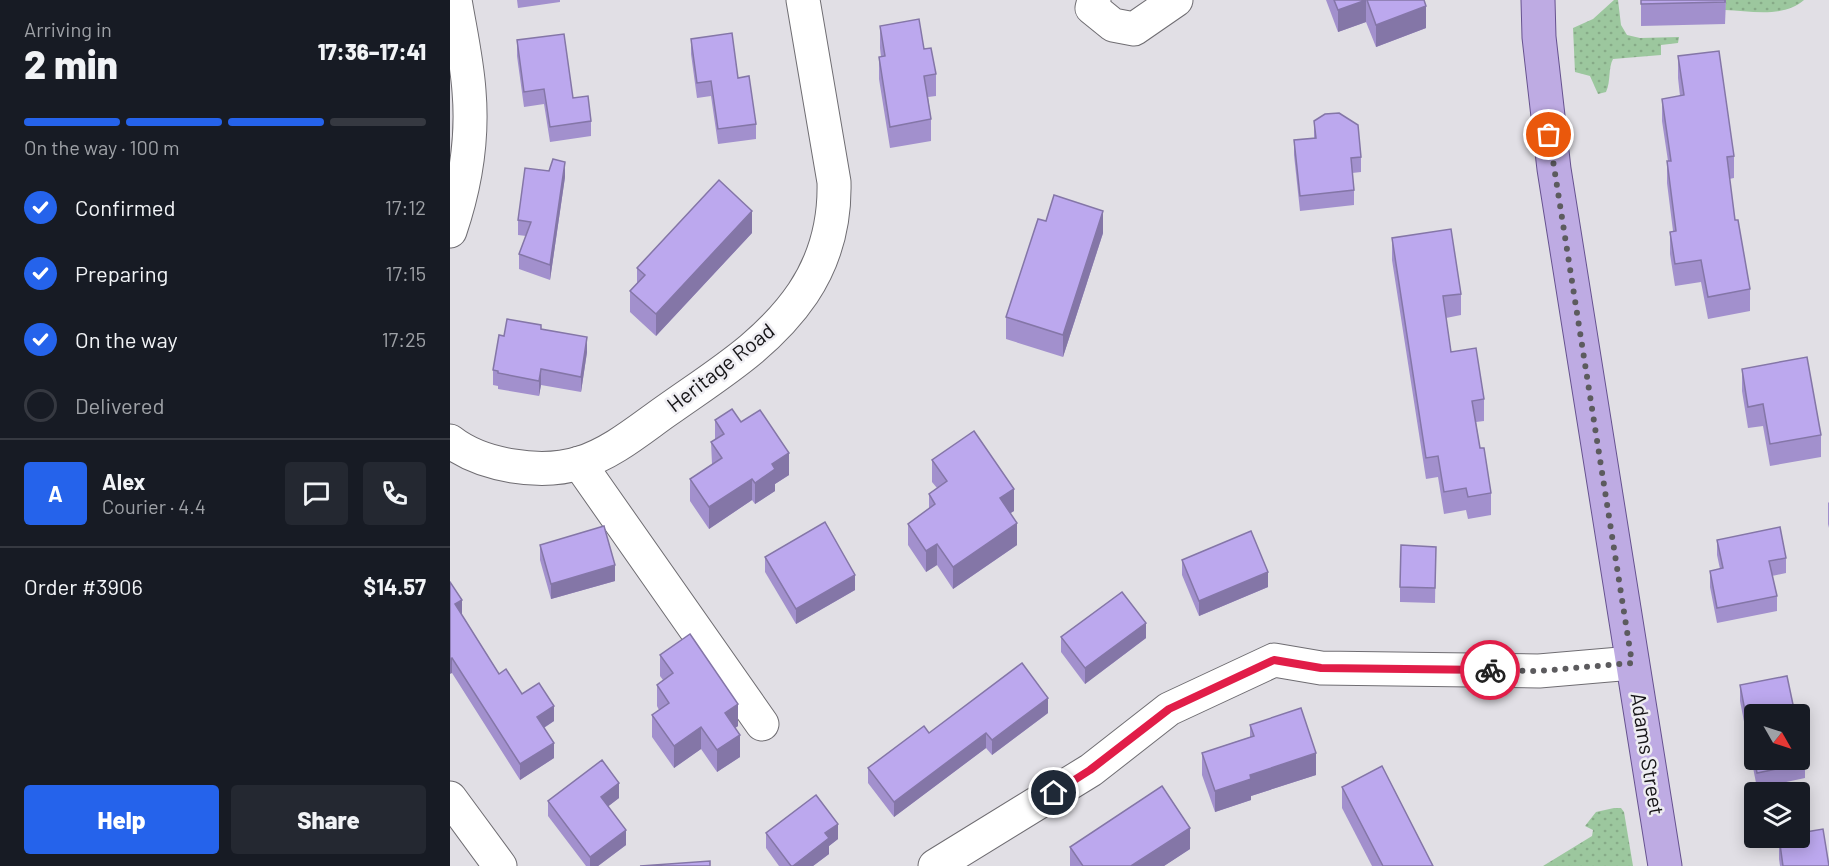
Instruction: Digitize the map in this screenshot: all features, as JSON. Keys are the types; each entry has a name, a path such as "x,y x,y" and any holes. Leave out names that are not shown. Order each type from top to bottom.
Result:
{"main road":[{"name":"Adams Street","path":"1538,0 1539,38 1554,169 1665,866"}],"street":[{"path":"450,231 467,159 469,126 469,91 455,0"},
{"name":"Heritage Road","path":"450,441 471,455 501,464 545,467 579,463 615,447 746,354 788,314 817,269 830,230 835,202 834,182 803,0"},
{"path":"1094,0 1092,8 1113,25 1134,29 1176,0"},
{"path":"579,463 762,724"},
{"path":"935,866 1090,770 1169,709 1274,660 1321,668 1539,671 1632,663"},
{"path":"450,798 500,866"}],"green space":[{"path":"1614,0 1618,0 1621,25 1627,35 1640,38 1679,37 1678,43 1661,45 1661,55 1613,59 1606,92 1598,94 1590,76 1575,72 1573,28 1593,19"},
{"path":"1726,0 1804,0 1787,9 1767,12 1725,10"},
{"path":"1621,808 1624,812 1633,866 1543,866 1592,836 1593,830 1585,826 1596,812"}],"building":[{"path":"1334,0 1366,0 1338,10"},
{"path":"1367,0 1424,0 1426,6 1376,25"},
{"path":"1641,0 1725,0 1725,2 1641,4"},
{"path":"919,19 924,49 931,48 936,74 924,76 931,119 890,127 879,57 885,56 880,26"},
{"path":"732,33 738,78 749,76 756,124 718,129 711,81 697,83 691,39"},
{"path":"564,34 573,98 588,96 591,121 550,127 544,89 524,92 517,40"},
{"path":"1719,51 1734,156 1727,157 1735,220 1738,220 1750,289 1708,297 1701,260 1675,264 1670,232 1676,231 1667,161 1671,161 1662,99 1684,95 1678,56"},
{"path":"1339,113 1358,125 1361,157 1351,158 1354,190 1300,196 1294,140 1316,138 1314,121 1325,114"},
{"path":"553,159 565,162 550,265 519,254 531,222 518,220 525,168 549,171"},
{"path":"719,180 752,211 656,314 630,291 645,275 637,268"},
{"path":"1054,195 1103,211 1063,335 1006,317 1038,219 1046,221"},
{"path":"1451,229 1461,294 1443,296 1451,352 1476,348 1484,399 1472,401 1480,448 1484,448 1491,493 1468,497 1466,488 1444,492 1438,456 1426,458 1392,238"},
{"path":"507,319 541,325 541,329 587,337 581,377 541,369 539,381 493,370 499,335 504,336"},
{"path":"1807,357 1821,435 1770,444 1763,404 1748,407 1742,369"},
{"path":"732,409 741,422 760,410 789,453 772,464 775,469 755,483 752,479 709,507 690,479 722,458 711,442 724,434 715,420"},
{"path":"974,431 1014,489 1000,498 1017,523 953,567 937,544 926,551 908,524 935,504 929,494 947,481 932,460"},
{"path":"825,522 855,575 796,609 765,557"},
{"path":"604,526 615,565 551,584 540,545"},
{"path":"1780,527 1786,558 1769,561 1777,596 1717,608 1710,571 1723,568 1717,540"},
{"path":"1251,531 1268,572 1199,601 1182,560"},
{"path":"1401,545 1436,547 1435,588 1400,587"},
{"path":"450,582 462,600 455,604 499,674 506,669 522,694 539,683 554,706 537,717 554,743 520,764 452,658 450,659"},
{"path":"1122,592 1146,623 1085,668 1061,637"},
{"path":"690,634 738,704 725,713 740,735 717,750 701,727 674,746 652,715 669,703 657,685 673,673 660,655"},
{"path":"1022,663 1048,698 992,740 986,733 894,802 868,768 924,726 929,733"},
{"path":"1787,676 1793,704 1744,706 1740,685"},
{"path":"1301,708 1316,753 1250,775 1251,779 1215,791 1202,753 1254,736 1250,725"},
{"path":"602,760 619,783 601,797 626,830 590,857 548,801"},
{"path":"1382,766 1433,866 1383,866 1342,787"},
{"path":"1162,786 1190,828 1131,866 1083,866 1070,847"},
{"path":"816,795 838,824 825,833 829,838 791,866 766,833"},
{"path":"1823,829 1829,866 1783,866 1781,848 1810,848 1810,831"},
{"path":"710,861 710,866 640,866"}],"way so far":[{"path":"1490,670 1539,671 1632,663 1549,135"}],"route":[{"path":"1054,793 1090,770 1169,709 1274,660 1321,668 1490,670"}]}
